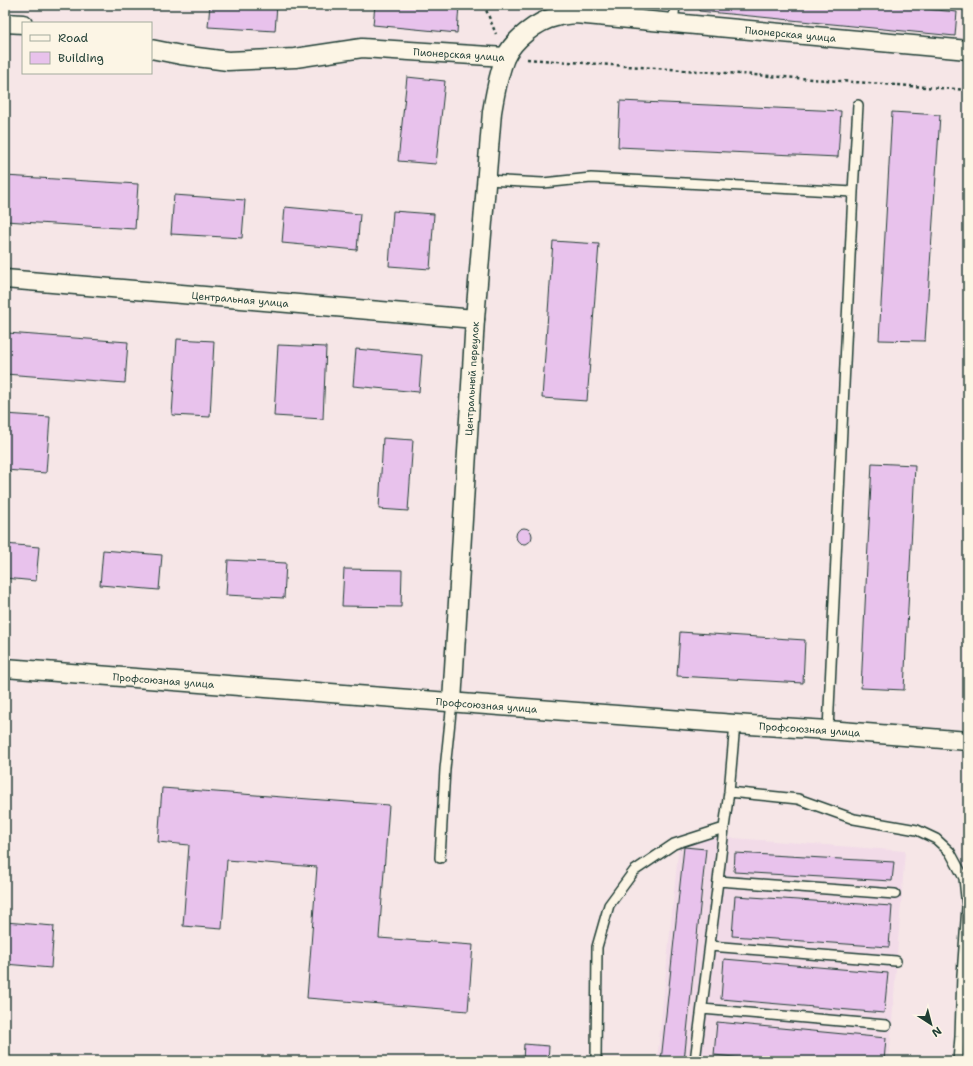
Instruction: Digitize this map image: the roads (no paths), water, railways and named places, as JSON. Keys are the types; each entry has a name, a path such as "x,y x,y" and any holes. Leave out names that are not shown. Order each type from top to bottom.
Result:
{"street":[{"name":"Пионерская улица","path":"152,50 228,61 294,58 362,48 505,57 519,38 538,24 556,17 575,14 968,50"},
{"path":"5,23 22,24"},
{"name":"Центральный переулок","path":"452,702 475,319 486,180 492,112 505,57"},
{"name":"Центральная улица","path":"5,279 475,319"},
{"name":"Профсоюзная улица","path":"5,668 968,741"}],"lane":[{"path":"673,23 675,5"},
{"path":"828,730 858,105"},
{"path":"486,180 543,183 591,178 853,192"},
{"path":"440,858 445,769 452,702"},
{"path":"695,1061 729,792 735,724"},
{"path":"729,792 798,799 854,819 917,830 936,839 950,852 964,878 968,907 964,1037 958,1061"},
{"path":"596,1061 597,947 609,905 634,871 674,844 724,828"},
{"path":"718,881 895,894"},
{"path":"710,946 896,961"},
{"path":"702,1009 886,1025"}]}
